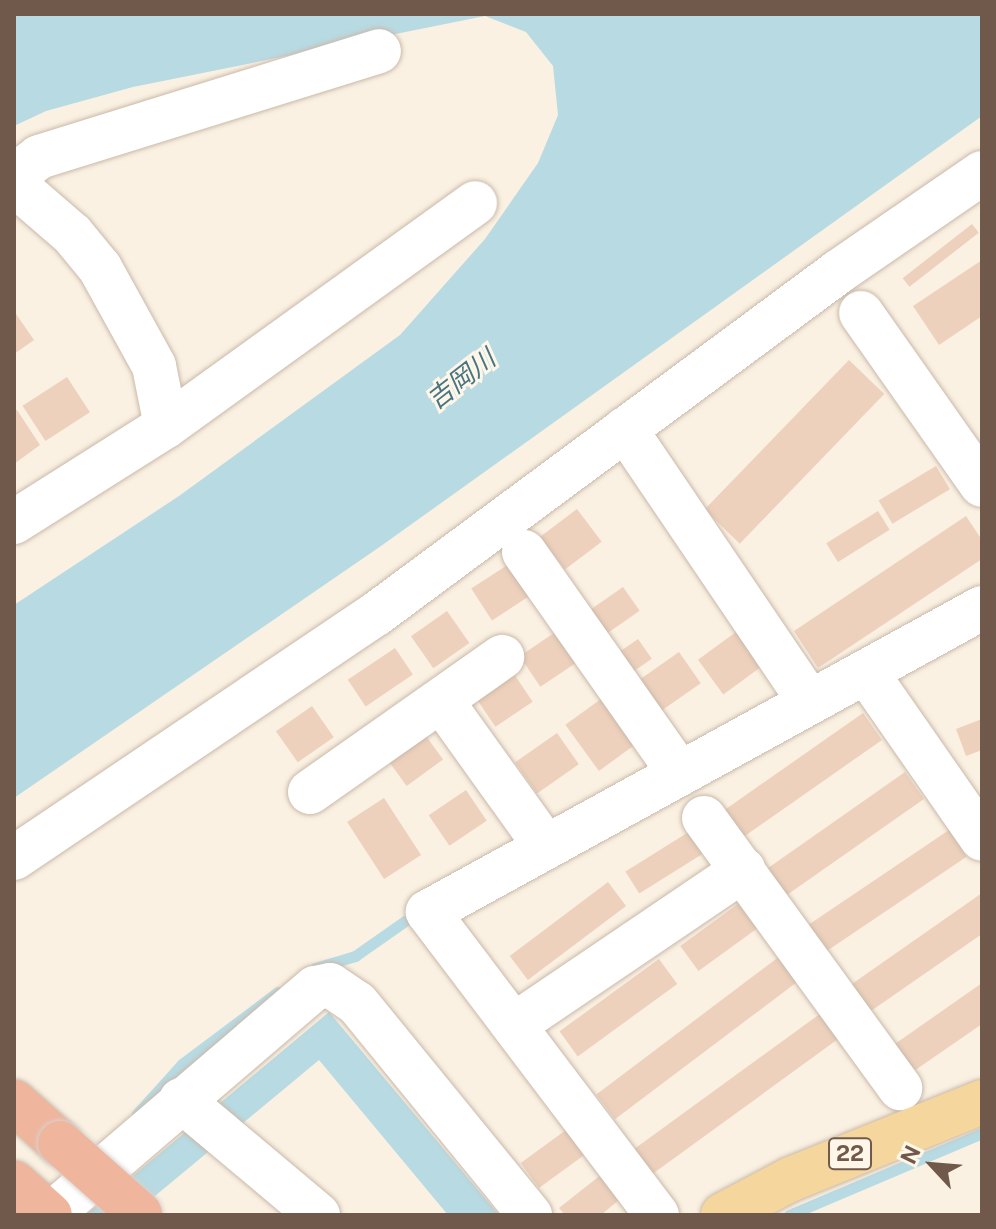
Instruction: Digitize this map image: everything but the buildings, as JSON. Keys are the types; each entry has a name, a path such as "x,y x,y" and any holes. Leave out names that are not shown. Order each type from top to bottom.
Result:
{"highway":[{"path":"14,1102 141,1214"},
{"path":"14,1183 50,1215"}],"main road":[{"name":"22","path":"723,1215 803,1174 982,1102"}],"street":[{"path":"14,176 39,157 379,51"},
{"path":"14,858 376,614 625,429 982,173"},
{"path":"14,184 72,234 100,268 154,366 166,426"},
{"path":"14,522 166,426 475,203"},
{"path":"861,313 982,485"},
{"path":"625,429 810,702"},
{"path":"524,552 680,774"},
{"path":"657,1215 428,912 982,608"},
{"path":"310,792 443,703 502,657"},
{"path":"866,672 982,839"},
{"path":"443,703 546,847"},
{"path":"704,818 900,1088"},
{"path":"514,1025 743,870"},
{"path":"50,1215 202,1118 315,988 330,985 357,1003 530,1215"},
{"path":"202,1118 318,1215"}],"water":[{"name":"吉岡川","path":"14,14 982,14 982,116 381,546 14,798 14,605 179,496 400,335 485,239 538,163 558,115 553,66 526,32 485,16 133,87 46,111 14,126"},
{"path":"329,1012 499,1215 448,1215 319,1060 132,1215 86,1215"}],"waterway":[{"path":"315,968 355,956 405,921"},
{"path":"137,1114 182,1064 278,992"},
{"path":"789,1215 982,1133"}]}
